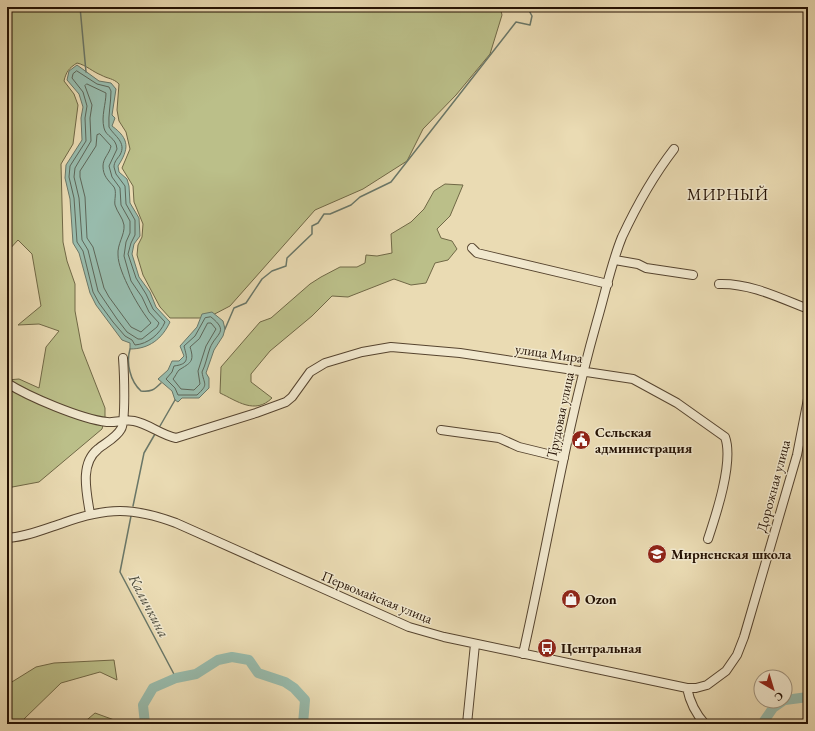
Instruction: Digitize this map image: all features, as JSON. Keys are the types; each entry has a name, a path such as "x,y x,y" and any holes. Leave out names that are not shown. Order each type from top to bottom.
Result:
{"street":[{"name":"Трудовая улица","path":"523,654 544,562 564,458 583,371 615,260 622,238 663,164 674,149"},
{"path":"472,248 477,253 608,284"},
{"path":"615,260 638,264 646,268 693,275"},
{"path":"719,284 739,285 770,294 808,309"},
{"name":"улица Мира","path":"7,383 70,412 106,422 133,420 169,437 176,438 268,409 292,397 305,378 317,367 338,358 391,348 460,353 634,380 677,403 725,437 728,450 720,504 708,539"},
{"path":"90,514 86,477 90,458 96,451 119,432 124,420 123,358"},
{"name":"Дорожная улица","path":"687,688 696,688 707,685 718,679 726,671 737,655 744,638 797,455 808,399"},
{"path":"441,430 499,438 519,447 564,458"},
{"name":"Первомайская улица","path":"7,538 24,535 90,514 123,511 151,514 176,523 409,627 475,644 687,688"},
{"path":"467,724 475,644"},
{"path":"687,688 689,701 697,715 705,724"}],"green space":[{"path":"7,7 500,7 502,15 490,54 456,95 423,129 407,161 363,189 315,210 230,306 207,318 170,318 160,307 143,275 137,255 138,245 142,237 143,224 134,202 133,186 122,168 130,149 126,132 119,121 117,110 119,84 77,63 70,69 64,81 74,94 78,105 73,144 61,164 63,242 67,261 75,284 75,311 82,349 105,408 105,418 102,429 39,482 7,488 7,380 19,379 39,388 46,347 59,331 39,324 18,325 41,306 32,254 18,240 7,252"},
{"path":"445,184 463,185 450,216 437,229 441,238 452,241 457,249 448,260 435,263 426,283 411,285 394,279 348,297 332,296 312,316 270,351 251,374 251,382 272,398 259,406 253,406 239,403 220,393 221,367 260,322 271,318 310,284 340,267 357,267 365,263 366,255 377,256 392,253 391,234 411,222 424,209 434,191"},
{"path":"114,660 117,680 100,672 61,683 24,719 35,724 7,724 7,685 36,667 54,663"},
{"path":"95,713 117,721 117,724 82,724"}],"water":[{"path":"77,65 99,81 111,83 116,89 112,115 115,118 112,126 122,135 126,144 126,149 122,160 118,166 119,172 127,179 130,203 139,218 140,236 134,244 132,254 139,277 150,292 156,307 170,322 159,338 149,345 137,349 130,349 130,343 122,340 96,305 90,293 79,253 73,243 70,199 65,178 66,165 82,140 81,118 83,107 79,94 67,80 69,71"},
{"path":"212,312 223,321 225,329 223,336 214,350 206,373 209,378 209,388 199,398 182,398 178,402 175,400 172,391 158,379 168,370 172,361 179,361 184,356 180,346 197,327 202,314"}],"waterway":[{"name":"Каличкина","path":"80,7 86,72"},
{"path":"225,329 234,308 246,303 262,279 272,271 286,266 287,258 312,234 312,226 318,223 324,214 330,214 351,205 360,197 391,182 516,22 530,25 532,16 527,7"},
{"name":"Каличкина","path":"130,349 128,360 130,372 137,387 141,391 150,391 161,383"},
{"name":"Каличкина","path":"160,426 175,400"},
{"name":"Каличкина","path":"133,506 144,453 155,434"},
{"name":"Каличкина","path":"131,516 120,572 176,678"},
{"path":"145,724 143,705 153,688 176,678 196,674 218,660 232,657 249,660 258,673 285,682 294,688 305,700 303,724"},
{"path":"793,699 808,697"},
{"path":"762,724 772,709"}],"place":[{"name":"Сельская администрация","path":"581,440"},
{"name":"Мирненская школа","path":"657,554"},
{"name":"Ozon","path":"571,599"},
{"name":"Центральная","path":"547,648"}],"district":[{"name":"МИРНЫЙ","path":"728,194"}]}
